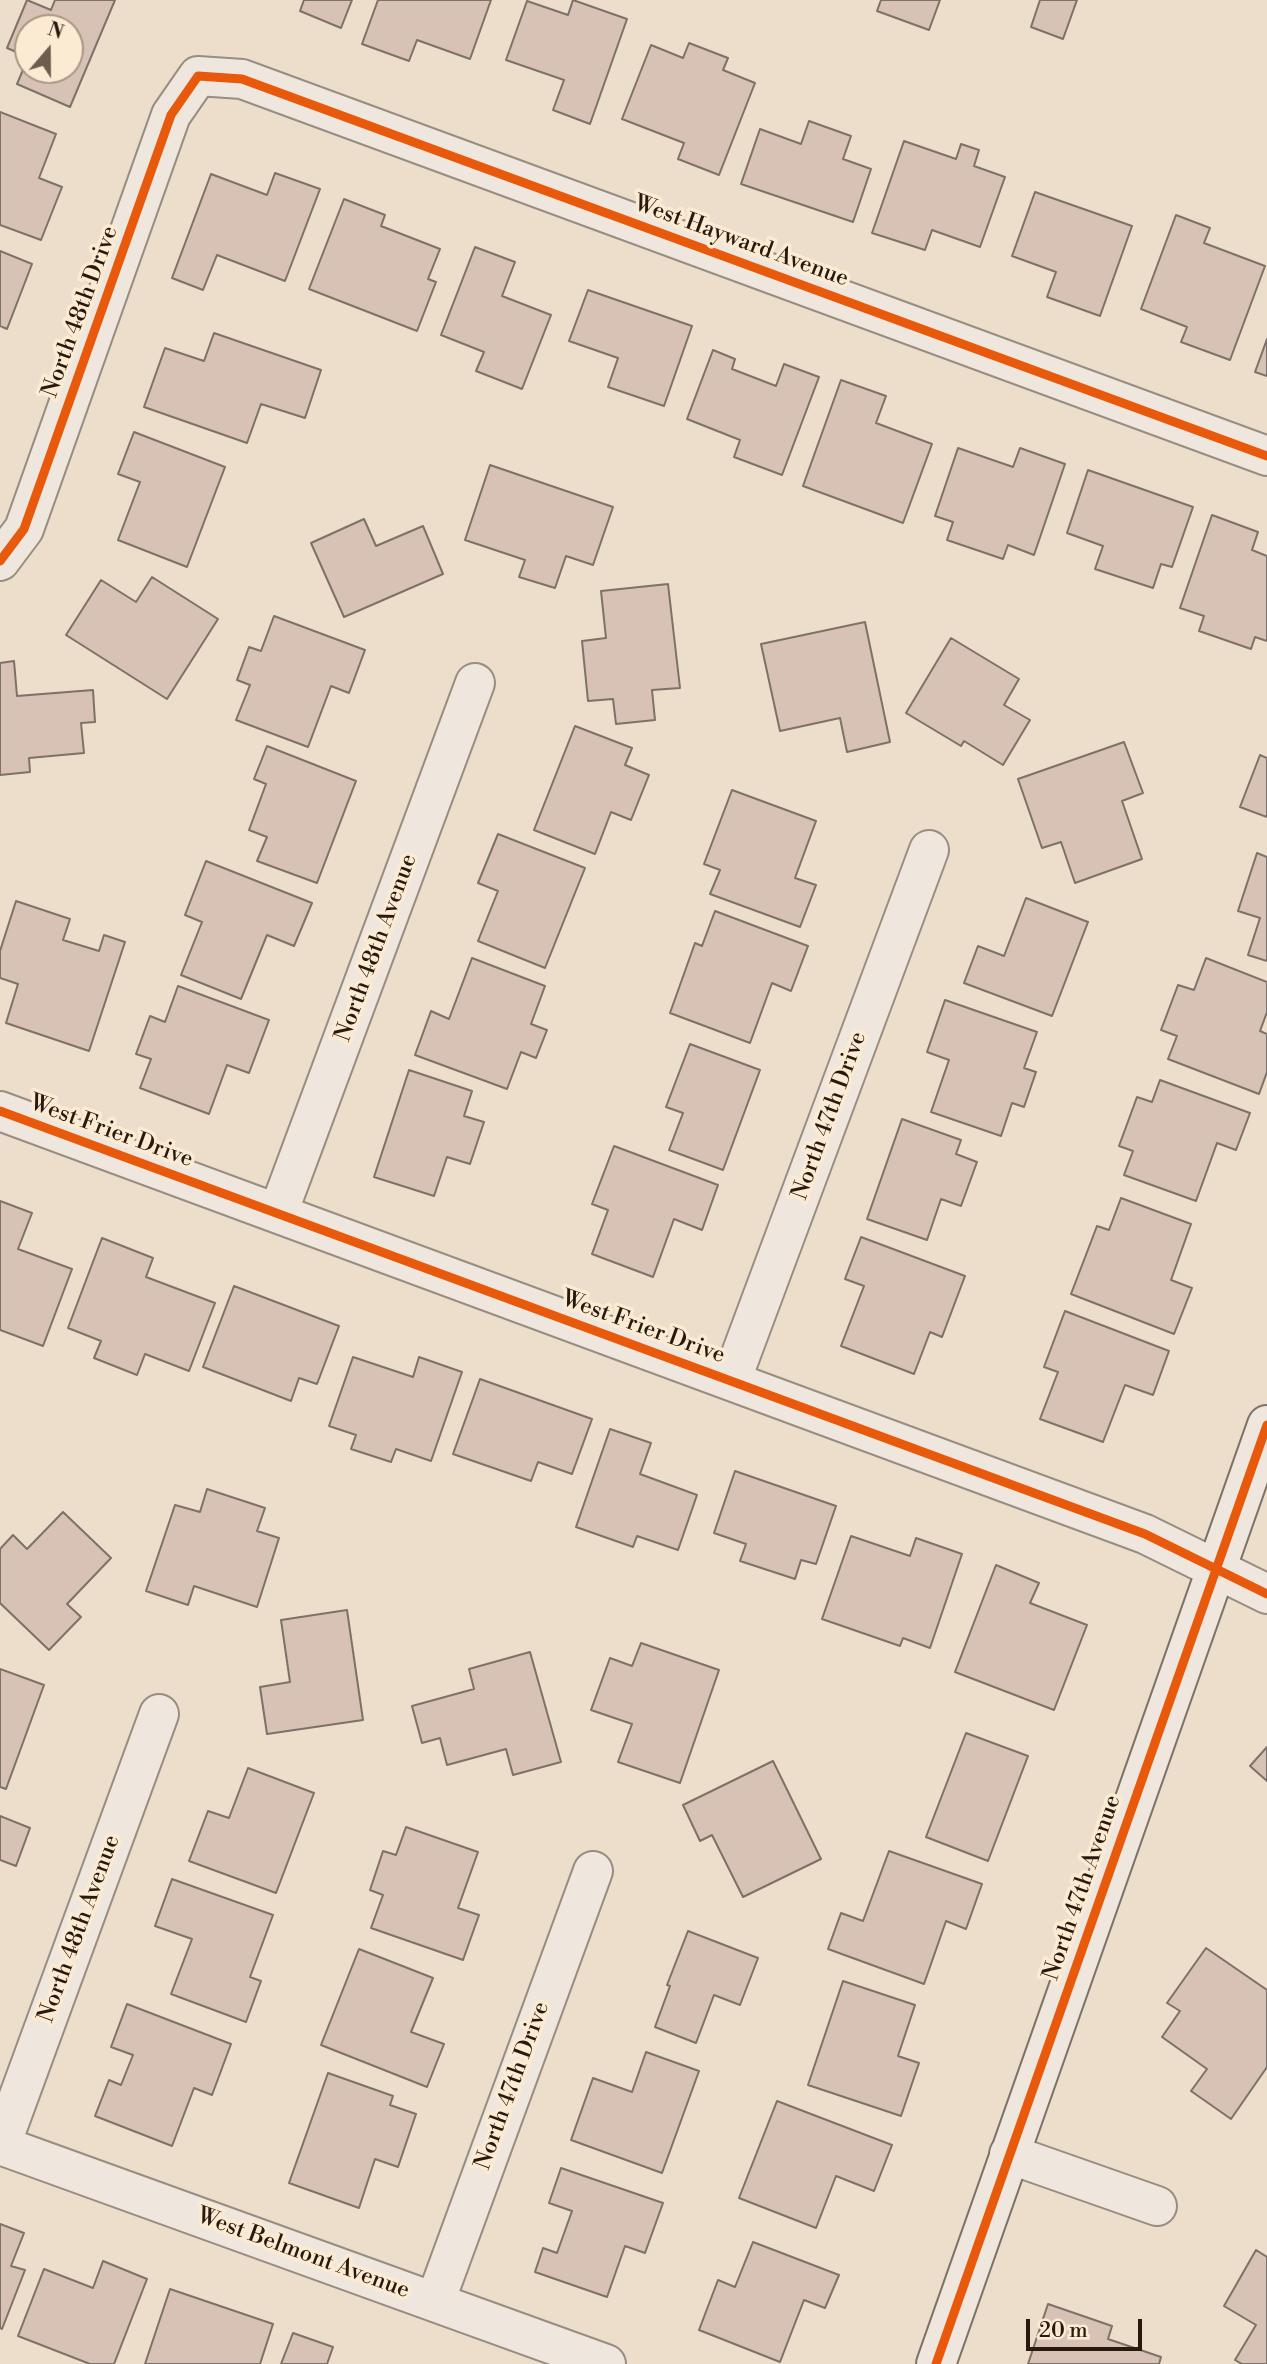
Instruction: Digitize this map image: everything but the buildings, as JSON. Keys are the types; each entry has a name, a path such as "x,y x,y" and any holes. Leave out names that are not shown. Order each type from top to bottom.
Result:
{"street":[{"name":"West Hayward Avenue","path":"198,76 242,79 1267,456"},
{"name":"North 48th Drive","path":"0,561 24,529 171,115 198,76"},
{"name":"North 48th Avenue","path":"278,1213 475,683"},
{"name":"North 47th Drive","path":"731,1381 929,850"},
{"name":"West Frier Drive","path":"0,1111 1145,1534 1267,1594"},
{"name":"North 47th Avenue","path":"936,2364 1267,1425"},
{"name":"North 48th Avenue","path":"1,2145 159,1714"},
{"name":"North 47th Drive","path":"435,2302 593,1871"},
{"name":"West Belmont Avenue","path":"1,2145 606,2364"},
{"path":"1009,2154 1157,2206"}],"cycle path":[{"path":"0,561 24,529 171,115 198,76 242,79 1267,456"},
{"path":"0,1111 1145,1534 1267,1594"},
{"path":"936,2364 1267,1425"}]}
